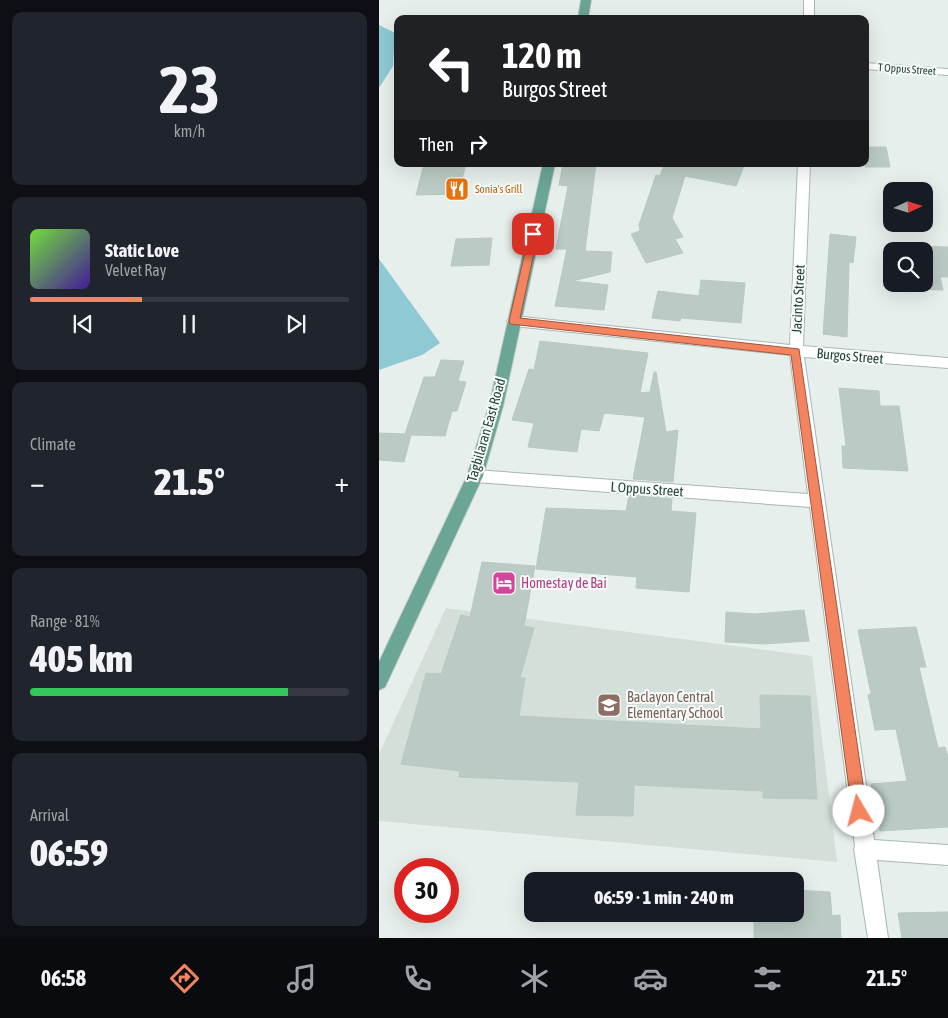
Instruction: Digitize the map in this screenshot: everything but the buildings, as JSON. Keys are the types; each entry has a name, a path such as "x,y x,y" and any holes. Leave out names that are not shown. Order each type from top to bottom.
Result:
{"main road":[{"path":"584,15 586,0"},
{"name":"Tagbilaran East Road","path":"379,681 475,476 496,406 548,167"}],"street":[{"path":"809,0 809,15"},
{"name":"T Oppus Street","path":"869,66 948,72"},
{"name":"Jacinto Street","path":"804,167 796,351 864,849 878,938"},
{"name":"Burgos Street","path":"514,321 796,351 948,363"},
{"name":"L Oppus Street","path":"475,476 818,502"},
{"path":"864,849 948,855"}],"shaded area":[{"name":"Baclayon Central Elementary School","path":"446,608 812,656 837,862 379,821 379,754"}],"water":[{"path":"379,25 394,32 394,50 393,66 379,88"},
{"path":"379,259 440,343 422,355 379,370"}],"place":[{"name":"Sonia's Grill","path":"457,189"},
{"name":"Homestay de Bai","path":"504,583"},
{"name":"Baclayon Central Elementary School","path":"609,705"}],"route":[{"path":"533,234 514,321 796,351 859,811"}]}
